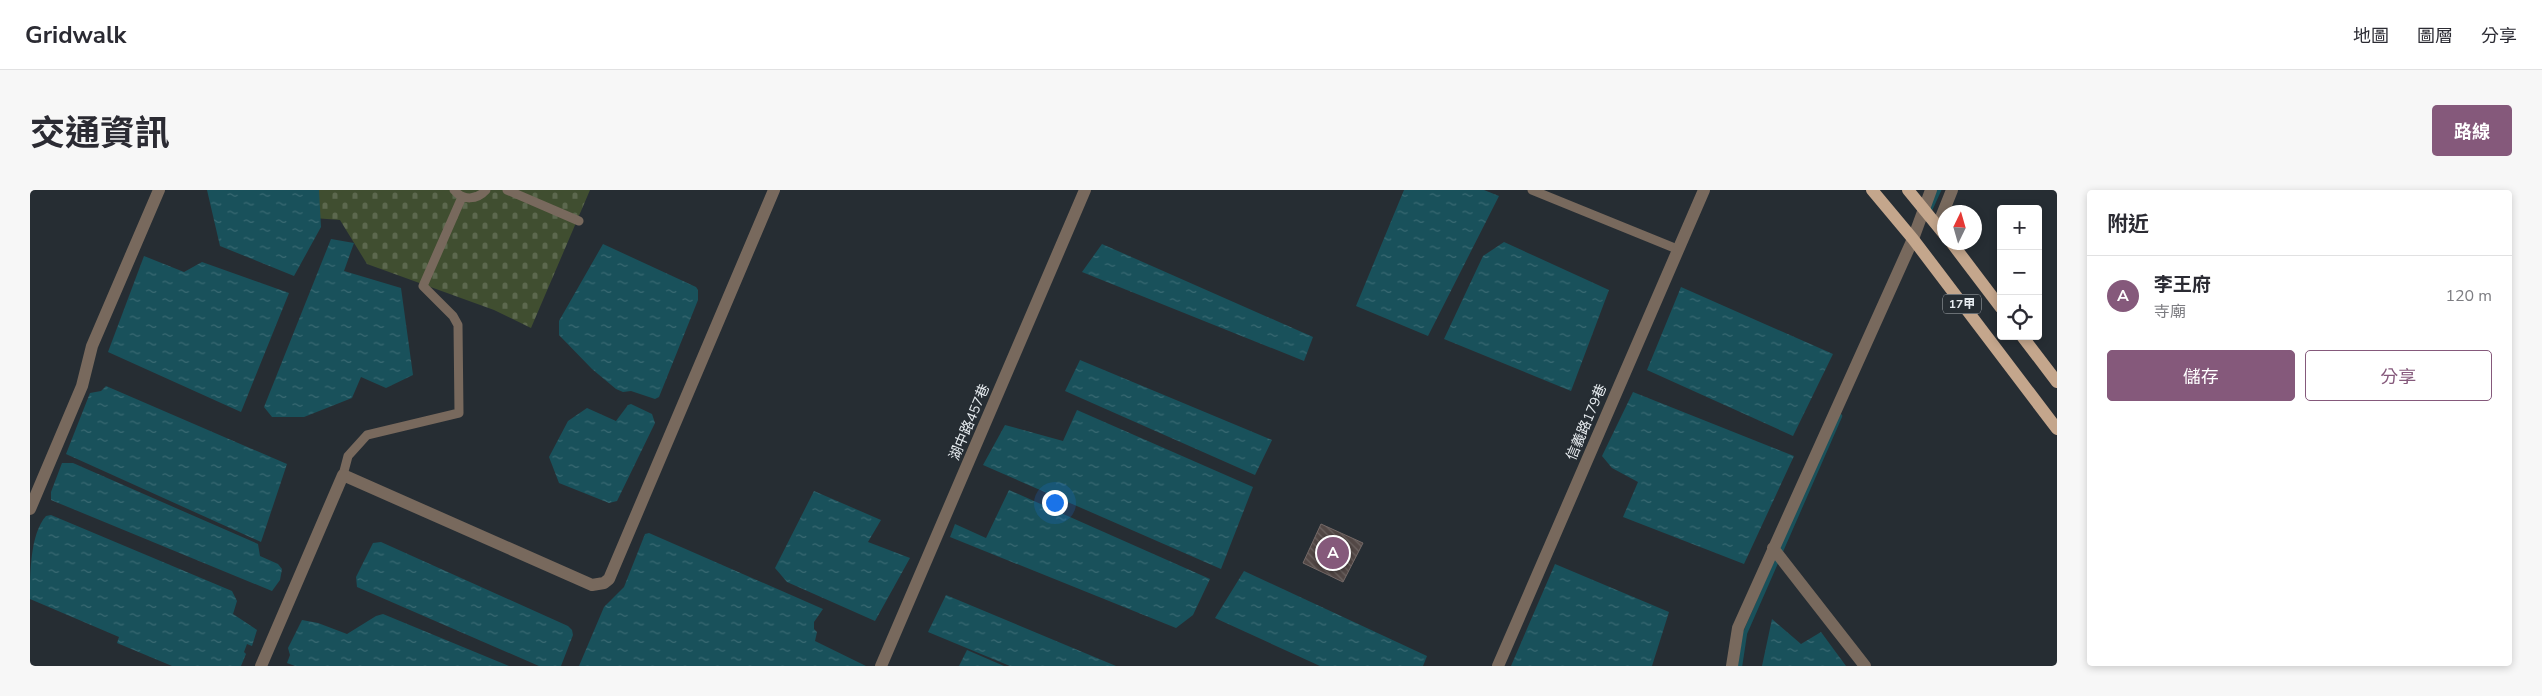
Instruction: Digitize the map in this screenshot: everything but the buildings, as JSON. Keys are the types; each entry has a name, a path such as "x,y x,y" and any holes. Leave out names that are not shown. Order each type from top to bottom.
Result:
{"main road":[{"name":"17甲","path":"1872,190 1913,239 2057,429"},
{"path":"1908,190 1937,224"},
{"name":"17甲","path":"1957,250 1997,303"},
{"path":"2025,340 2057,382"}],"street":[{"path":"30,509 82,386 92,346 159,190"},
{"path":"261,666 343,475 592,585 604,583 609,578 774,190"},
{"name":"湖中路457巷","path":"881,666 1085,190"},
{"name":"信義路179巷","path":"1498,666 1704,190"},
{"path":"1732,666 1738,628 1913,239 1931,190"},
{"path":"1948,205 1952,190"},
{"path":"1773,548 1865,666"}],"lane":[{"path":"454,190 462,197 476,198 486,190"},
{"path":"507,190 579,221"},
{"path":"1532,190 1677,249"},
{"path":"343,475 348,456 367,435 459,413 458,325 454,316 423,286 462,197"}],"green space":[{"path":"316,190 590,190 531,328 494,310 367,264 340,220 314,218"}],"water":[{"path":"207,190 319,190 321,227 294,276 220,246"},
{"path":"1404,190 1484,190 1499,196 1428,336 1356,306"},
{"path":"331,239 354,243 344,271 401,288 413,375 386,388 361,377 352,398 304,417 272,417 264,407"},
{"path":"1504,242 1609,290 1571,391 1444,339 1483,256"},
{"path":"603,244 696,287 698,290 698,300 659,397 655,399 631,391 623,392 616,389 592,369 559,335 559,321"},
{"path":"1102,244 1313,337 1304,361 1082,272"},
{"path":"144,256 184,272 202,262 289,293 241,412 108,352"},
{"path":"1681,287 1833,354 1793,436 1647,370"},
{"path":"1080,360 1272,440 1255,475 1065,391"},
{"path":"106,386 287,464 261,542 66,454 90,393 101,391"},
{"path":"1633,392 1794,456 1744,564 1623,517 1638,482 1612,468 1602,456"},
{"path":"631,404 652,414 655,423 617,501 609,503 559,483 549,457 568,421 587,408 616,421 628,405"},
{"path":"1077,410 1253,487 1221,569 983,465 1005,425 1063,441"},
{"path":"62,463 73,463 258,544 260,556 278,564 282,569 280,580 272,591 51,500 51,492"},
{"path":"1009,490 1210,579 1193,615 1176,628 950,537 955,524 986,538"},
{"path":"814,491 881,520 868,542 910,558 875,621 787,582 775,568"},
{"path":"51,515 232,591 237,601 233,614 257,630 252,646 247,644 244,652 246,654 241,666 172,666 117,643 119,637 30,599 34,544 41,524 46,516"},
{"path":"649,533 823,609 814,622 814,629 817,632 815,641 866,666 579,666 604,607 624,587 645,534"},
{"path":"381,542 568,626 572,630 573,635 561,666 539,666 357,587 356,577 373,543"},
{"path":"1555,564 1669,612 1652,666 1511,666"},
{"path":"1244,571 1427,656 1423,666 1320,666 1215,618"},
{"path":"946,595 1116,666 1010,666 928,632"},
{"path":"383,614 509,666 295,666 287,663 290,655 288,648 302,620 318,623 347,634 376,616"},
{"path":"1772,619 1801,644 1821,632 1846,666 1762,666"},
{"path":"967,650 1004,666 959,666"}],"waterway":[{"path":"1929,212 1939,190"},
{"path":"1740,666 1745,633 1840,416"}],"place":[{"name":"李王府","path":"1333,553"}]}
